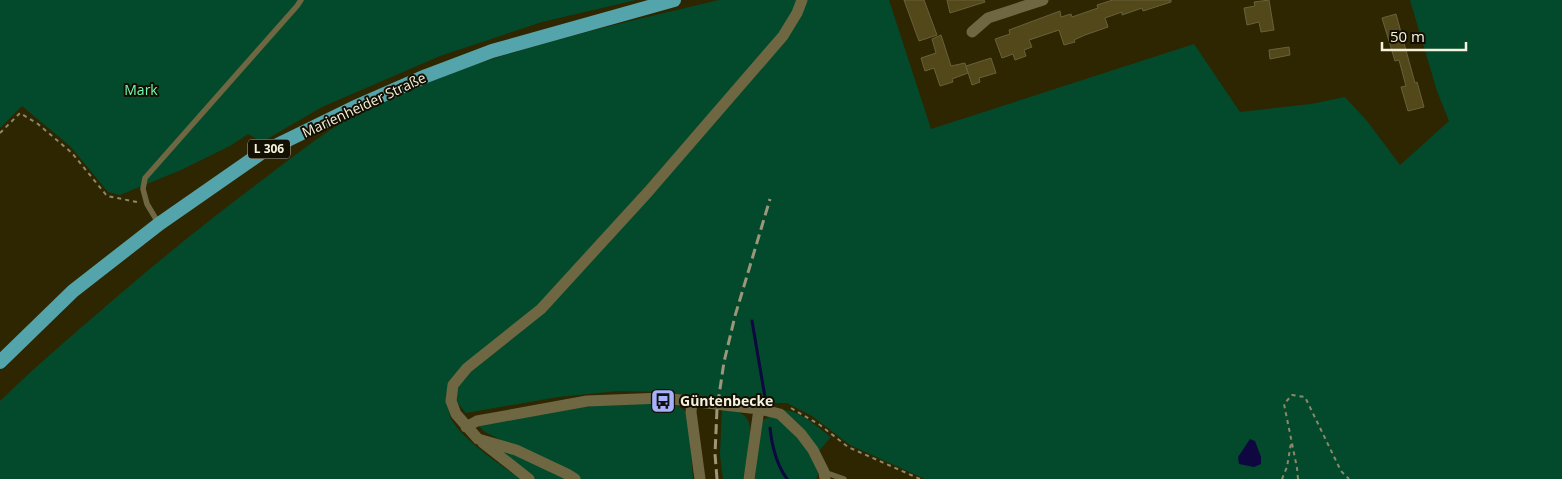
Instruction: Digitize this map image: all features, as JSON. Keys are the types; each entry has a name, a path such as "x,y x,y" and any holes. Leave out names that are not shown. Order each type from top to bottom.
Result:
{"main road":[{"name":"Marienheider Straße","path":"0,362 73,292 158,224 261,153 352,108 492,50 674,0"}],"street":[{"path":"546,463 526,476 478,439 456,414 451,401 453,385 467,368 541,309 621,222 783,36 802,0"},
{"path":"972,32 988,18 1043,0"},
{"path":"466,427 477,421 587,402 663,398 763,410 780,414 801,434 813,450 823,477"},
{"path":"692,401 691,412 700,479"},
{"path":"749,479 763,410"},
{"path":"478,439 516,450 546,463 575,479"}],"lane":[{"path":"158,224 147,204 143,189 145,178 301,0"},
{"path":"823,477 844,479"}],"path":[{"path":"0,133 20,113 38,124 72,153 107,196 147,204"},
{"path":"1298,479 1298,468 1284,404 1292,395 1305,398 1341,471 1348,479"},
{"path":"763,410 780,406 791,408 820,425 848,448 920,479"},
{"path":"1282,479 1287,467 1291,440"}],"green space":[{"name":"Mark","path":"0,0 636,0 542,22 440,56 322,107 262,142 248,134 230,146 181,170 120,195 108,192 71,147 22,106 0,128"},
{"path":"719,0 800,0 780,34 540,306 479,355 447,404 452,420 466,437 484,453 521,479 0,479 0,401 70,337 167,254 307,146 340,124 373,104 391,96 471,66 553,41"},
{"path":"806,0 889,0 931,129 1194,44 1240,112 1311,104 1345,97 1367,121 1400,165 1449,121 1437,91 1410,0 1562,0 1562,479 925,479 850,445 812,416 787,403 757,403 661,392 618,391 558,397 466,413 456,401 459,382 542,311 649,194"},
{"path":"622,403 675,404 684,410 688,415 693,479 579,479 485,432 476,424 560,409"},
{"path":"722,408 742,414 749,424 750,440 743,479 723,479 720,455"},
{"path":"781,410 788,410 801,415 831,437 818,452"},
{"path":"771,416 788,425 800,439 819,473 816,479 753,479 763,420"},
{"path":"494,446 570,479 533,479"}],"shaded area":[{"path":"1250,439 1255,441 1261,457 1261,464 1254,467 1239,464 1238,457"}],"building":[{"path":"904,0 924,0 937,35 919,41"},
{"path":"947,0 984,0 985,2 950,13"},
{"path":"1113,0 1171,0 1171,2 1143,11 1142,8 1122,15 1122,12 1105,18 1108,27 1064,45 1059,30 1029,40 1032,47 1024,50 1026,56 1015,60 1013,54 1002,58 995,39 1010,34 1009,30 1060,11 1061,17 1071,14 1072,17 1098,8 1097,5"},
{"path":"1269,0 1274,30 1261,32 1259,22 1247,25 1244,8 1255,6 1254,2"},
{"path":"1396,14 1415,83 1417,82 1424,107 1408,111 1401,87 1406,86 1399,60 1395,61 1382,18"},
{"path":"941,35 951,66 965,63 968,73 952,79 953,82 940,86 934,68 925,71 921,58 936,53 932,39"},
{"path":"1289,47 1290,55 1270,59 1269,50"},
{"path":"991,58 996,73 979,78 980,82 972,85 966,66"}],"waterway":[{"path":"752,321 766,403"},
{"name":"Güntenbecke","path":"770,428 775,455 787,479"}],"railway":[{"path":"717,479 715,454 717,409 724,362 735,316 770,199"}],"place":[{"name":"Güntenbecke","path":"663,401"}]}
